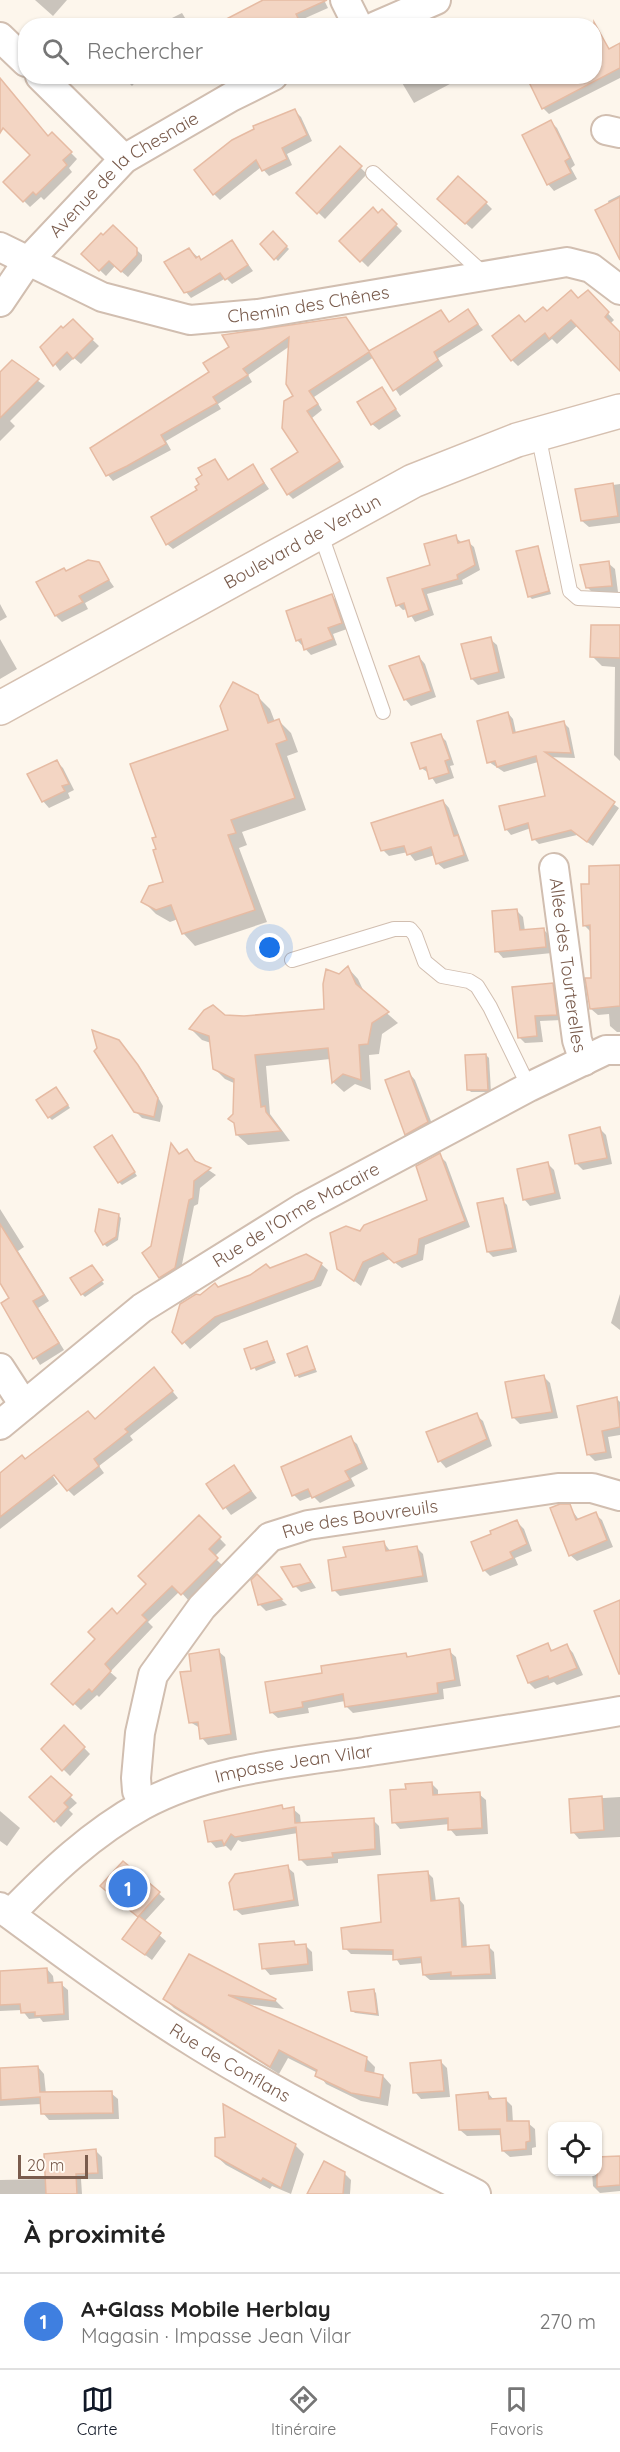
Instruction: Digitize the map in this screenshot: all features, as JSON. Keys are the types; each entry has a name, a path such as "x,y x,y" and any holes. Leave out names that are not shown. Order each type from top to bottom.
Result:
{"main road":[{"name":"Boulevard de Verdun","path":"0,708 413,481 538,434 620,411"}],"street":[{"path":"345,0 354,18"},
{"path":"394,18 436,0"},
{"path":"0,37 18,54"},
{"path":"48,84 124,159"},
{"name":"Avenue de la Chesnaie","path":"0,302 27,262 124,159 259,84"},
{"name":"Chemin des Chênes","path":"0,247 102,297 190,320 258,314 567,262 591,268 620,290"},
{"name":"Allée des Tourterelles","path":"554,868 577,1040 584,1061"},
{"name":"Rue de l'Orme Macaire","path":"0,1425 142,1308 304,1207 529,1087 606,1050 620,1050"},
{"path":"0,1368 24,1405"},
{"name":"Rue des Bouvreuils","path":"144,1804 137,1791 136,1778 140,1733 153,1675 202,1607 270,1537 308,1525 558,1488 592,1488 620,1496"},
{"name":"Impasse Jean Vilar","path":"5,1910 55,1867 144,1804 194,1784 263,1767 620,1712"},
{"name":"Rue de Conflans","path":"5,1910 100,1980 199,2046 310,2109 476,2194"}],"lane":[{"path":"373,173 484,275"},
{"path":"538,434 570,591 578,598 620,600"},
{"path":"320,532 383,712"},
{"path":"292,960 394,928 410,929 416,935 425,962 442,976 469,981 477,986 490,1007 529,1087"}],"building":[{"path":"263,0 327,0 296,14 298,18 228,18"},
{"path":"602,36 609,49 620,43 620,68 602,77"},
{"path":"0,78 48,136 52,132 72,152 63,160 67,165 36,195 33,192 23,202 3,182 30,155 3,128 0,133"},
{"path":"530,84 590,84 542,109"},
{"path":"295,109 307,135 282,148 287,159 262,171 256,160 213,195 194,170 232,140 254,129 253,126"},
{"path":"551,120 570,158 565,161 571,173 547,185 522,135"},
{"path":"340,146 362,166 317,214 296,193"},
{"path":"458,176 487,202 465,224 437,199"},
{"path":"620,197 620,260 595,210"},
{"path":"373,207 378,213 382,209 397,224 360,262 339,241"},
{"path":"113,225 137,248 137,255 121,272 109,261 99,271 81,254 101,233 103,235"},
{"path":"273,231 287,246 274,260 260,244"},
{"path":"232,240 248,265 225,280 220,273 184,293 164,262 189,248 196,258 199,256 201,260"},
{"path":"571,290 578,298 588,290 609,312 605,317 620,332 620,371 571,320 549,339 545,333 511,361 492,336 519,315 525,322 543,307 547,311"},
{"path":"468,309 478,324 434,352 438,360 393,391 369,352 309,391 318,404 307,411 340,461 287,495 271,469 298,452 282,428 284,401 293,396 286,384 289,337 243,369 248,375 213,397 217,403 161,435 166,444 127,466 106,476 90,448 209,372 203,363 229,347 222,335 346,317 369,351 441,310 449,322"},
{"path":"73,319 93,339 73,359 67,352 53,366 40,347 61,326 63,328"},
{"path":"12,360 39,379 0,418 0,372"},
{"path":"382,387 396,409 371,425 357,402"},
{"path":"215,459 228,480 253,464 264,483 166,545 151,517 197,490 195,487 199,484 196,479 202,475 198,468"},
{"path":"613,483 618,516 581,521 575,489"},
{"path":"456,535 458,543 469,540 475,565 457,575 458,579 422,589 429,610 408,617 404,603 396,606 387,578 430,565 424,544"},
{"path":"538,546 549,591 528,597 516,551"},
{"path":"88,560 99,562 109,580 79,596 83,602 55,616 36,582 64,568 66,571"},
{"path":"609,561 612,586 586,588 580,565"},
{"path":"332,594 342,623 328,628 333,639 304,650 301,639 296,641 286,611"},
{"path":"591,625 620,625 620,658 590,657"},
{"path":"491,637 499,672 471,679 461,644"},
{"path":"419,656 431,691 404,700 389,666"},
{"path":"233,682 258,695 268,723 279,719 287,740 276,744 295,798 231,820 236,833 228,835 255,910 182,934 171,905 156,910 141,902 149,886 163,882 153,850 156,849 152,838 156,837 130,764 228,730 220,706"},
{"path":"508,712 513,733 564,721 571,753 545,752 615,802 587,842 571,830 532,840 528,823 505,830 499,806 545,796 536,756 497,767 495,761 487,763 477,721"},
{"path":"441,734 450,759 445,761 449,773 429,779 426,767 420,769 411,743"},
{"path":"57,760 69,784 62,786 65,791 42,802 27,774"},
{"path":"443,800 454,836 458,835 464,855 436,864 431,847 407,855 404,846 381,851 371,823"},
{"path":"620,865 620,1006 590,1009 585,978 591,978 590,925 583,926 581,884 589,884 589,866"},
{"path":"517,909 520,930 544,928 546,947 495,952 492,911"},
{"path":"348,966 356,984 389,1012 372,1023 368,1044 359,1045 361,1080 343,1074 332,1083 328,1048 255,1055 261,1107 265,1106 266,1112 281,1131 236,1135 234,1123 228,1119 233,1114 234,1079 213,1069 209,1036 189,1029 204,1010 213,1005 225,1015 244,1016 324,1009 323,984 326,969 339,974"},
{"path":"553,983 557,1015 535,1016 537,1036 518,1038 512,987"},
{"path":"92,1030 119,1040 138,1065 158,1098 154,1117 134,1112 94,1051 97,1048"},
{"path":"486,1054 488,1090 467,1090 465,1055"},
{"path":"409,1071 428,1122 405,1135 385,1080"},
{"path":"56,1087 68,1105 48,1118 36,1100"},
{"path":"600,1127 607,1158 575,1164 569,1135"},
{"path":"112,1135 135,1172 118,1183 94,1147"},
{"path":"171,1143 179,1154 187,1149 195,1161 211,1168 194,1181 193,1198 189,1200 175,1268 159,1278 142,1253 151,1246"},
{"path":"440,1153 465,1221 419,1239 417,1254 394,1263 383,1253 363,1262 354,1281 337,1269 330,1233 346,1226 360,1231 364,1225 427,1200 416,1166"},
{"path":"548,1162 555,1193 523,1200 517,1169"},
{"path":"503,1198 513,1248 487,1252 477,1203"},
{"path":"99,1209 119,1214 116,1237 103,1245 95,1231"},
{"path":"0,1224 44,1295 33,1301 59,1343 33,1359 1,1303 9,1298 0,1283"},
{"path":"306,1254 322,1263 314,1280 215,1317 182,1344 172,1332 180,1304 196,1294 200,1295 215,1283 218,1287 250,1275 266,1264 270,1268"},
{"path":"92,1265 103,1280 81,1295 70,1278"},
{"path":"267,1341 274,1360 251,1369 244,1349"},
{"path":"307,1346 315,1369 295,1376 287,1354"},
{"path":"154,1367 173,1391 125,1429 128,1432 94,1459 99,1466 67,1491 54,1475 0,1517 0,1473 22,1455 25,1459 88,1411 95,1419"},
{"path":"544,1375 552,1412 512,1418 505,1382"},
{"path":"617,1397 620,1427 602,1431 606,1452 587,1455 577,1406"},
{"path":"477,1413 487,1439 438,1462 426,1432"},
{"path":"351,1436 362,1463 345,1471 350,1480 312,1498 308,1489 292,1496 281,1467"},
{"path":"234,1465 251,1491 223,1509 206,1484"},
{"path":"560,1504 570,1504 576,1520 596,1512 607,1540 569,1556 550,1508"},
{"path":"199,1515 221,1537 209,1549 218,1558 181,1595 172,1586 142,1615 147,1620 105,1664 111,1671 92,1692 89,1689 73,1705 51,1684 95,1639 88,1632 112,1608 117,1614 146,1584 138,1576"},
{"path":"517,1520 527,1544 510,1552 513,1558 483,1571 471,1542"},
{"path":"384,1541 386,1551 417,1546 423,1576 332,1591 328,1560 346,1557 343,1547"},
{"path":"300,1564 311,1582 293,1587 281,1567"},
{"path":"257,1574 282,1599 258,1605 251,1580"},
{"path":"620,1600 620,1674 619,1674 594,1611"},
{"path":"548,1643 551,1651 567,1644 577,1668 549,1679 548,1676 528,1683 517,1656"},
{"path":"219,1649 231,1734 200,1739 198,1722 189,1723 180,1672 191,1671 189,1654"},
{"path":"450,1649 455,1680 437,1683 438,1693 345,1707 343,1694 302,1702 303,1707 270,1713 265,1682 322,1673 321,1666 406,1653 407,1657"},
{"path":"64,1725 85,1747 62,1771 41,1749"},
{"path":"51,1776 72,1795 64,1803 68,1807 54,1822 29,1797"},
{"path":"432,1782 433,1795 480,1792 482,1828 448,1830 448,1818 392,1823 390,1790 406,1789 405,1784"},
{"path":"602,1796 604,1830 571,1833 569,1799"},
{"path":"282,1805 283,1809 294,1807 295,1823 374,1818 375,1849 332,1853 333,1857 299,1860 296,1827 235,1837 231,1834 224,1845 222,1840 208,1842 204,1821"},
{"path":"123,1861 160,1892 138,1917 100,1886"},
{"path":"288,1865 294,1900 234,1910 229,1883 235,1874"},
{"path":"428,1871 431,1901 459,1898 462,1947 489,1945 491,1974 451,1976 451,1972 423,1975 421,1957 393,1960 393,1950 343,1949 341,1928 381,1922 378,1875"},
{"path":"139,1916 161,1933 145,1955 122,1939"},
{"path":"294,1941 295,1945 306,1944 308,1964 262,1969 259,1944"},
{"path":"189,1954 276,1999 275,2001 228,1995 367,2057 365,2071 383,2075 380,2098 351,2093 315,2076 317,2070 279,2050 270,2067 163,1999"},
{"path":"47,1968 48,1983 62,1982 64,2014 35,2016 35,2012 21,2013 20,2004 0,2005 0,1971"},
{"path":"374,1989 377,2014 351,2011 348,1992"},
{"path":"441,2060 444,2091 413,2093 410,2063"},
{"path":"38,2066 40,2092 112,2091 113,2113 41,2114 40,2097 1,2100 0,2068"},
{"path":"488,2092 489,2099 506,2098 507,2121 529,2121 530,2141 526,2142 526,2149 502,2151 500,2129 459,2130 456,2095"},
{"path":"223,2104 296,2144 281,2188 263,2178 261,2181 215,2156 215,2138 225,2137"},
{"path":"96,2149 98,2173 76,2174 77,2194 46,2194 44,2154"},
{"path":"620,2156 620,2185 597,2187 597,2176 602,2176 602,2157"},
{"path":"324,2161 345,2172 343,2194 307,2194"}],"place":[{"name":"A+Glass Mobile Herblay","path":"128,1888"}]}
